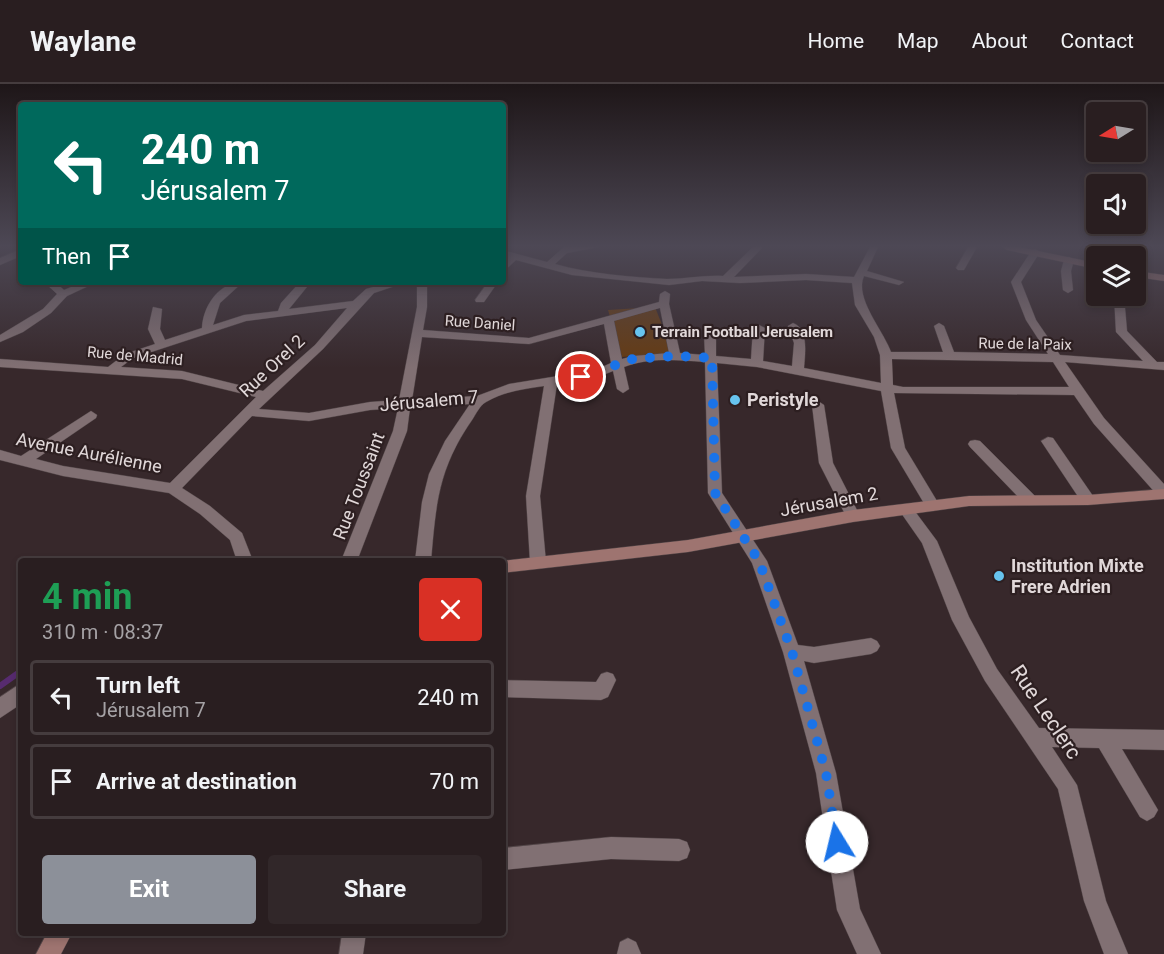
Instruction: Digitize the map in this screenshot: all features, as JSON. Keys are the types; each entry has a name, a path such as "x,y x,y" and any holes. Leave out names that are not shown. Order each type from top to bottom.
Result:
{"street":[{"path":"56,288 63,294"},
{"path":"0,339 19,330 47,311 63,294 78,288"},
{"path":"207,328 208,318 220,294 230,288"},
{"path":"283,312 285,305 301,288"},
{"name":"Rue Orel 2","path":"173,489 265,395 319,347 356,304 370,291 382,288"},
{"name":"Rue Toussaint","path":"350,558 395,446 406,403 409,370 418,333 422,288"},
{"path":"480,300 489,288"},
{"path":"668,288 664,304 675,356"},
{"path":"859,288 860,305 880,337 886,355 887,388 898,448 933,506"},
{"path":"1018,288 1031,320 1059,358 1099,421 1164,494"},
{"path":"112,369 129,356 207,328 243,318 356,304"},
{"name":"Rue Daniel","path":"418,333 529,341 664,304"},
{"path":"1120,306 1122,332 1158,366"},
{"path":"157,309 154,329 161,344"},
{"path":"608,320 617,346 615,364 623,389"},
{"path":"793,326 800,343 798,371"},
{"path":"939,326 950,356"},
{"path":"757,363 759,328"},
{"path":"710,334 715,493 759,561 792,652 826,773 849,910 869,954"},
{"name":"Rue de la Paix","path":"886,355 1059,358 1158,366"},
{"name":"Jérusalem 7","path":"249,412 309,417 406,403 479,400 509,388 551,383 598,373 615,364 633,359 675,356 757,363 887,388 928,392 1078,391"},
{"name":"Rue de Madrid","path":"0,363 182,375 265,395"},
{"path":"538,562 532,496 551,383"},
{"path":"423,558 429,503 435,475 447,448 479,400"},
{"path":"818,405 826,463 853,516"},
{"path":"22,462 91,415"},
{"path":"1048,441 1088,500"},
{"path":"975,444 1031,501"},
{"name":"Avenue Aurélienne","path":"0,455 22,462 173,489 205,510 232,532 237,537 244,558"},
{"name":"Jérusalem 2","path":"506,566 603,557 744,537 853,516 969,501 1088,500 1164,494"},
{"name":"Rue Leclerc","path":"906,510 929,541 961,620 991,675 1067,785 1095,901 1116,954"},
{"path":"792,652 814,656 871,646"},
{"path":"506,688 601,691 607,680"},
{"path":"0,709 18,694"},
{"path":"1032,737 1164,740"},
{"path":"1105,739 1147,810"},
{"path":"506,860 611,848 679,850"},
{"path":"48,954 58,936"},
{"path":"351,954 354,936"}],"shaded area":[{"name":"Terrain Football Jerusalem","path":"655,307 673,353 622,357 608,310"}],"waterway":[{"path":"0,686 18,673"}],"place":[{"name":"Terrain Football Jerusalem","path":"640,332"},
{"name":"Peristyle","path":"735,400"},
{"name":"Institution Mixte Frere Adrien","path":"999,576"}],"route":[{"path":"581,377 633,359 675,356 712,358 715,493 759,561 792,652 826,773 837,842"}]}
